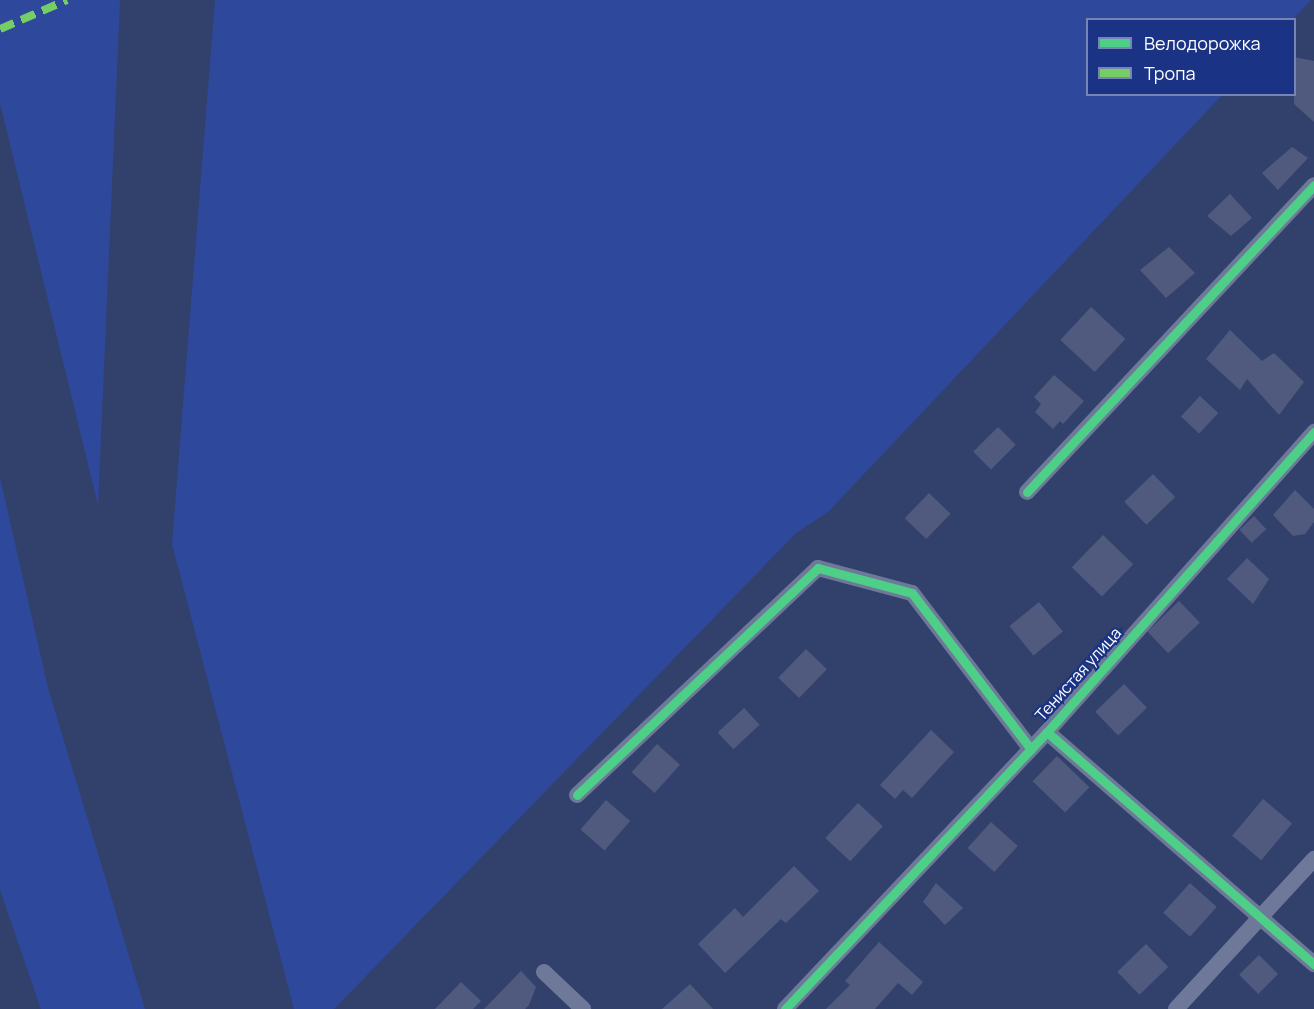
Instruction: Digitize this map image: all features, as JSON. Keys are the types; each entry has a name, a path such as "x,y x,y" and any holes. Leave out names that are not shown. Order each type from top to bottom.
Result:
{"street":[{"path":"1027,492 1314,185"},
{"name":"Тенистая улица","path":"785,1009 1047,732 1314,432"},
{"path":"577,795 818,568 912,593 1031,749"},
{"path":"1047,732 1314,964"},
{"path":"1176,1009 1314,858"},
{"path":"544,972 583,1009"}],"shaded area":[{"path":"0,0 120,0 98,505 0,103"},
{"path":"215,0 1311,0 1294,18 1086,18 1086,96 1221,96 828,512 796,533 334,1009 294,1009 172,544"},
{"path":"0,478 48,688 145,1009 41,1009 0,890"}],"building":[{"path":"1296,57 1314,61 1314,122 1294,104"},
{"path":"1292,147 1308,158 1278,190 1262,173"},
{"path":"1230,194 1252,218 1231,236 1207,216"},
{"path":"1169,247 1195,273 1166,298 1140,270"},
{"path":"1091,307 1125,339 1095,372 1060,340"},
{"path":"1230,330 1262,361 1274,353 1304,382 1279,415 1247,379 1240,390 1206,359"},
{"path":"1054,375 1084,401 1063,424 1060,421 1053,429 1035,412 1041,404 1034,397"},
{"path":"1200,396 1218,413 1199,434 1181,416"},
{"path":"998,427 1016,445 991,469 973,452"},
{"path":"1153,474 1175,497 1146,525 1124,502"},
{"path":"1295,490 1314,509 1314,522 1305,534 1293,536 1273,515"},
{"path":"929,493 951,514 926,539 905,518"},
{"path":"1254,516 1266,529 1252,543 1239,530"},
{"path":"1103,535 1133,564 1102,597 1072,567"},
{"path":"1247,558 1269,579 1253,604 1227,579"},
{"path":"1179,601 1200,623 1168,653 1147,632"},
{"path":"1039,602 1063,632 1033,655 1009,626"},
{"path":"806,649 827,669 799,698 778,678"},
{"path":"1124,684 1147,708 1118,736 1095,712"},
{"path":"744,708 760,725 733,749 718,733"},
{"path":"931,730 954,752 912,798 903,790 895,799 880,785"},
{"path":"657,744 680,765 655,793 632,772"},
{"path":"1057,756 1089,787 1065,812 1033,781"},
{"path":"1263,799 1292,823 1261,860 1232,836"},
{"path":"606,800 630,821 605,850 580,829"},
{"path":"858,803 883,826 850,861 825,838"},
{"path":"991,822 1018,846 994,872 968,848"},
{"path":"794,866 819,891 786,923 781,919 725,973 698,944 735,908 743,917"},
{"path":"936,883 963,908 945,925 923,902"},
{"path":"1190,883 1217,907 1190,937 1163,913"},
{"path":"879,942 923,982 912,995 898,983 875,1009 826,1009 850,985 845,981"},
{"path":"1146,944 1168,967 1139,995 1117,972"},
{"path":"1259,955 1278,974 1258,994 1239,975"},
{"path":"521,971 536,987 529,1005 525,1009 484,1009"},
{"path":"461,982 481,1001 473,1009 435,1009"},
{"path":"690,984 713,1009 662,1009"}],"marked path":[{"path":"0,29 67,0"}],"cycle path":[{"path":"1027,492 1314,185"},
{"path":"785,1009 1047,732 1314,432"},
{"path":"577,795 818,568 912,593 1031,749"},
{"path":"1047,732 1314,964"}]}
